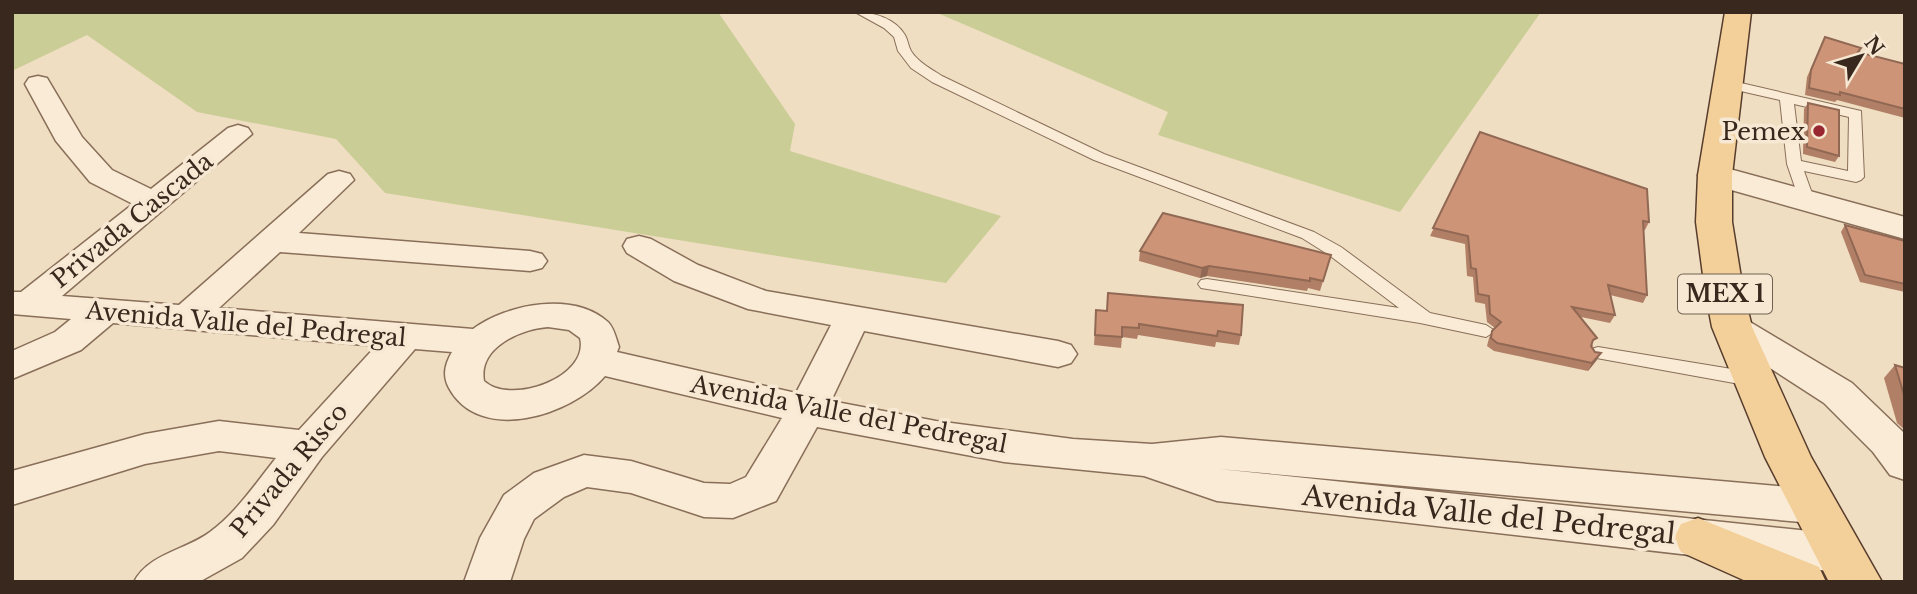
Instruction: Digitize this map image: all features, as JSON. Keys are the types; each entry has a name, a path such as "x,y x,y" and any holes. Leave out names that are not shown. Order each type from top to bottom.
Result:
{"main road":[{"name":"MEX 1","path":"1738,12 1716,175 1714,222 1718,259 1732,327 1812,506 1832,572"},
{"path":"1698,538 1832,572"}],"street":[{"path":"38,84 70,141 101,176 154,202"},
{"name":"Privada Cascada","path":"20,305 238,134"},
{"path":"1716,175 1905,228"},
{"path":"186,319 339,180"},
{"path":"270,242 530,261"},
{"path":"639,246 686,272 760,301 1058,354"},
{"name":"Avenida Valle del Pedregal","path":"20,305 480,342"},
{"path":"12,366 68,341 102,313"},
{"path":"548,315 565,316 592,327 599,337 601,349 597,361 589,374 557,396 537,402 498,404 482,399 470,391 464,380 464,367 469,355 480,342 511,323 548,315"},
{"path":"486,582 502,538 519,507 549,485 584,471 631,477 704,500 733,501 761,489 807,410 853,318"},
{"path":"1732,327 1838,393 1905,464"},
{"name":"Privada Risco","path":"157,582 226,545 258,513 308,446 405,337"},
{"name":"Avenida Valle del Pedregal","path":"597,361 807,410 976,443 1144,460 1217,485 1407,488 1812,506"},
{"path":"12,488 145,449 219,436 308,446"},
{"name":"Avenida Valle del Pedregal","path":"1407,488 1698,538"}],"lane":[{"path":"861,12 888,25 900,36 904,51 916,65 937,79 1099,158 1308,235 1335,251 1424,318"},
{"path":"1728,84 1856,114 1856,177 1794,164"},
{"path":"1787,98 1794,164 1806,199"},
{"path":"1207,284 1424,318 1486,331"},
{"path":"1598,353 1756,380"}],"green space":[{"path":"12,12 718,12 795,124 790,151 1001,216 946,283 385,193 336,139 197,112 87,35 12,71"},
{"path":"935,12 1541,12 1400,212 1158,135 1168,112"}],"building":[{"path":"1825,37 1861,48 1858,52 1905,64 1905,109 1840,92 1840,95 1809,88 1811,70"},
{"name":"Pemex","path":"1808,103 1839,110 1839,156 1807,147"},
{"path":"1480,132 1647,189 1649,222 1643,221 1647,295 1608,285 1615,315 1572,307 1597,338 1591,346 1595,352 1601,353 1592,363 1497,343 1491,338 1492,331 1501,322 1490,314 1489,296 1478,294 1476,269 1471,268 1468,236 1433,228"},
{"path":"1163,213 1331,255 1323,281 1209,266 1202,268 1140,251"},
{"path":"1845,225 1905,241 1905,284 1865,275"},
{"path":"1108,293 1243,305 1241,335 1218,331 1217,336 1139,324 1139,328 1122,327 1122,337 1095,335 1096,310 1107,311"},
{"path":"1895,365 1905,368 1905,398"}],"place":[{"name":"Pemex","path":"1819,131"}]}
